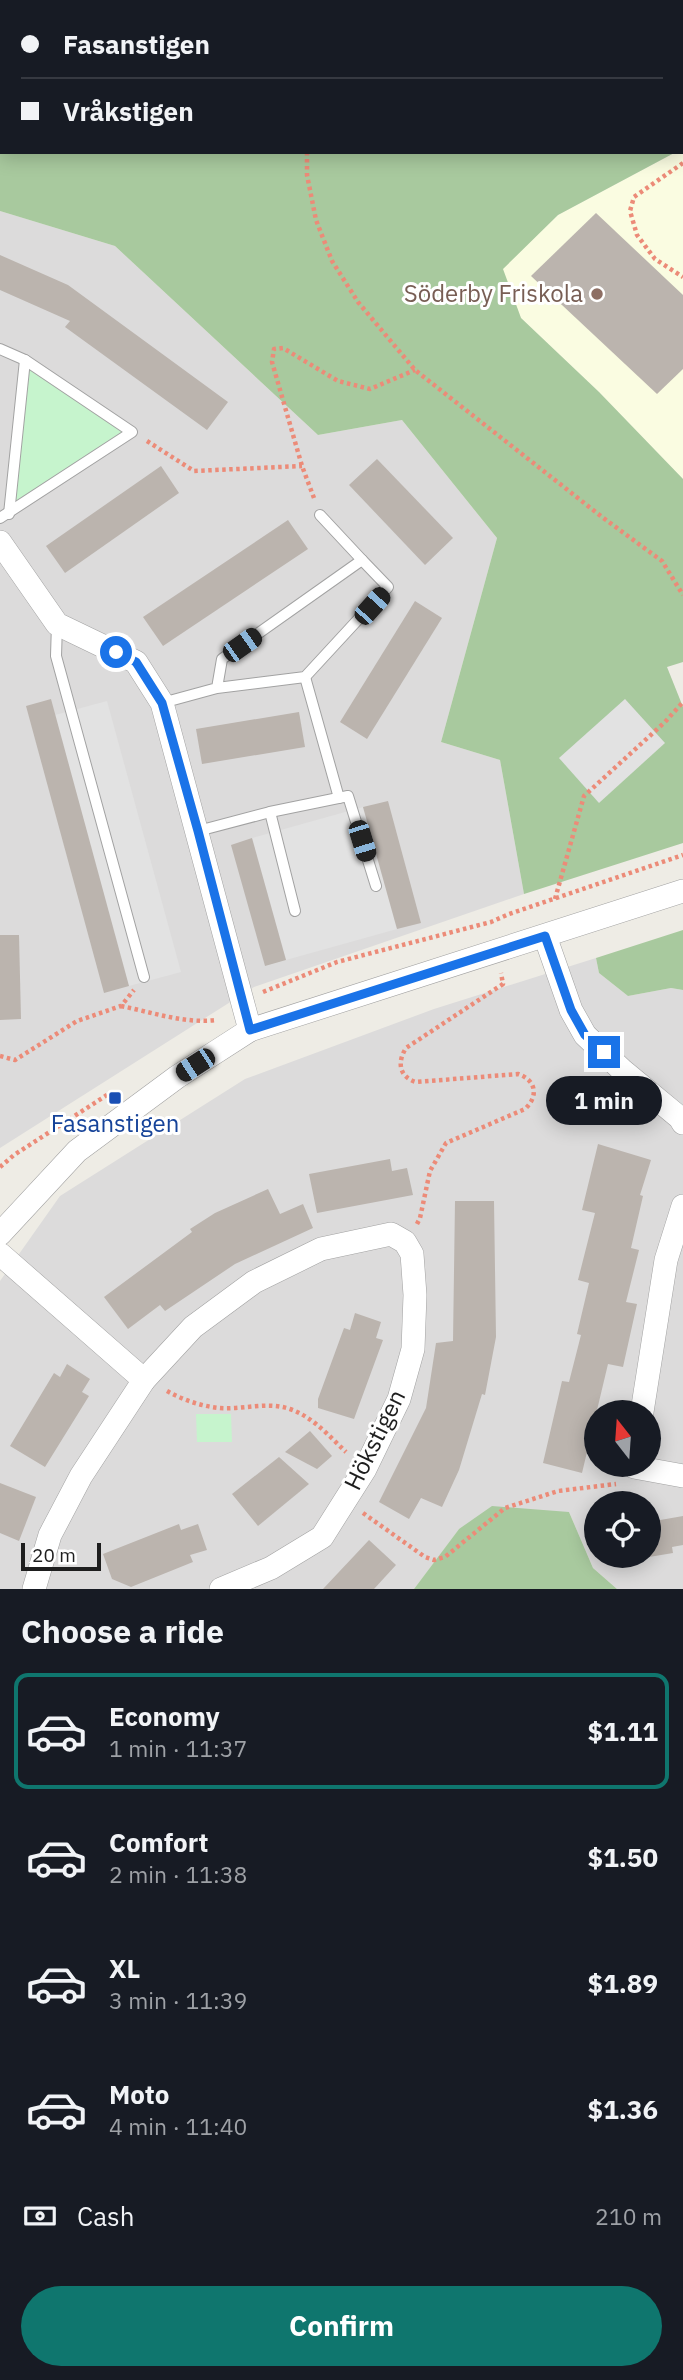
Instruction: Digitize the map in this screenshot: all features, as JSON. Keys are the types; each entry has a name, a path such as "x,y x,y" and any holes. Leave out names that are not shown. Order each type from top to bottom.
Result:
{"street":[{"path":"0,542 57,624 136,662 162,703 250,1030"},
{"path":"0,1234 78,1151 177,1077 250,1030 683,891"},
{"path":"545,936 571,1010 585,1035 683,1123"},
{"path":"644,1400 666,1259 683,1206"},
{"path":"34,1589 50,1535 80,1476 144,1380 194,1327 254,1282 321,1249 391,1234 405,1242"},
{"name":"Hökstigen","path":"221,1589 271,1568 322,1537 365,1469 399,1399 413,1349 415,1295 412,1254 405,1242"},
{"path":"0,1254 144,1380"},
{"path":"662,1472 683,1476"}],"lane":[{"path":"0,348 25,360 132,432 4,516"},
{"path":"4,516 25,360"},
{"path":"162,703 217,688 305,677 388,587 320,515"},
{"path":"217,688 222,659 362,560"},
{"path":"57,624 56,656 145,977"},
{"path":"305,677 339,798"},
{"path":"198,831 270,812 348,796 376,886"},
{"path":"270,812 295,911"}],"path":[{"path":"307,154 307,175 316,220 332,261 358,302 415,370 662,561 683,596"},
{"path":"683,163 634,197 630,211 637,235 654,259 683,277"},
{"path":"320,515 302,466 272,362 274,349 283,348 338,382 370,389 415,370"},
{"path":"132,432 194,471 302,466"},
{"path":"554,900 584,796 665,722 683,702"},
{"path":"644,869 683,855"},
{"path":"405,1242 420,1218 430,1171 446,1143 525,1109 534,1098 535,1092 530,1082 518,1074 416,1082 406,1077 401,1068 401,1058 406,1048 503,984 491,922"},
{"path":"121,1006 145,977"},
{"path":"0,1056 15,1060 77,1021 121,1006 194,1020 216,1020"},
{"path":"144,1380 185,1400 220,1408 262,1405 288,1408 310,1419 365,1469"},
{"path":"345,1500 425,1557 438,1560 449,1555 505,1508 558,1491 617,1483 623,1477"}],"shaded area":[{"name":"Söderby Friskola","path":"672,154 683,154 683,479 599,392 521,318 502,269 558,215"},
{"path":"0,211 115,246 318,435 402,420 497,538 441,742 500,760 524,894 254,987 0,1148"},
{"path":"625,699 665,743 599,803 559,758"},
{"path":"107,701 181,972 129,986 55,715"},
{"path":"363,807 397,929 286,960 252,838"},
{"path":"596,958 599,973 628,996 671,988 683,990 683,1589 617,1589 593,1568 661,1568 661,1491 584,1491 584,1547 569,1512 459,1529 414,1589 0,1589 0,1281 60,1196 245,1079 434,1009"}],"green space":[{"path":"0,154 672,154 558,215 503,269 521,318 599,392 683,479 683,662 667,667 683,707 683,843 524,894 500,760 441,742 497,538 402,420 318,435 115,246 0,211"},
{"path":"25,360 132,432 9,514"},
{"path":"683,930 683,990 671,988 628,996 599,973 596,958"},
{"path":"196,1414 231,1414 232,1442 197,1442"},
{"path":"492,1506 569,1512 584,1547 584,1568 593,1568 617,1589 414,1589 459,1529"}],"building":[{"path":"596,213 683,295 683,369 657,394 531,276"},
{"path":"0,255 68,285 228,402 207,430 65,327 70,321 0,290"},
{"path":"377,459 453,538 425,565 349,485"},
{"path":"161,466 179,493 65,573 46,546"},
{"path":"288,520 308,549 163,646 143,617"},
{"path":"415,601 442,618 367,739 340,722"},
{"path":"51,699 129,986 104,993 26,706"},
{"path":"299,712 305,747 202,764 196,729"},
{"path":"388,801 421,923 397,929 363,807"},
{"path":"252,838 286,960 265,966 231,845"},
{"path":"0,935 19,935 21,1019 0,1020"},
{"path":"598,1144 651,1160 640,1195 643,1196 631,1248 639,1250 626,1302 637,1304 623,1367 608,1364 599,1400 584,1400 582,1473 543,1463 562,1381 569,1382 581,1335 577,1334 589,1283 578,1280 595,1213 582,1210"},
{"path":"390,1159 392,1171 407,1168 413,1195 317,1213 309,1174"},
{"path":"268,1189 280,1214 303,1204 313,1228 235,1264 165,1311 160,1305 128,1329 104,1297 192,1232 190,1229 215,1213"},
{"path":"455,1201 494,1201 496,1337 485,1395 482,1394 459,1470 442,1507 421,1498 409,1519 379,1502 426,1408 436,1343 453,1341"},
{"path":"355,1313 381,1322 376,1338 383,1340 354,1419 318,1408 318,1399 344,1328 350,1330"},
{"path":"67,1364 90,1379 82,1392 89,1396 45,1467 10,1446 54,1373 60,1377"},
{"path":"310,1431 332,1456 317,1469 285,1452"},
{"path":"279,1457 309,1484 258,1526 232,1494"},
{"path":"0,1483 36,1497 19,1541 0,1533"},
{"path":"683,1516 683,1545 672,1547 673,1553 661,1555 661,1520"},
{"path":"179,1524 181,1530 198,1524 207,1550 190,1555 193,1562 131,1587 112,1579 103,1554"},
{"path":"369,1540 396,1565 374,1589 323,1589"}],"place":[{"name":"Söderby Friskola","path":"597,294"},
{"name":"Fasanstigen","path":"115,1098"}],"route":[{"path":"116,652 136,662 162,703 250,1030 545,936 571,1010 585,1035 604,1052"}]}
